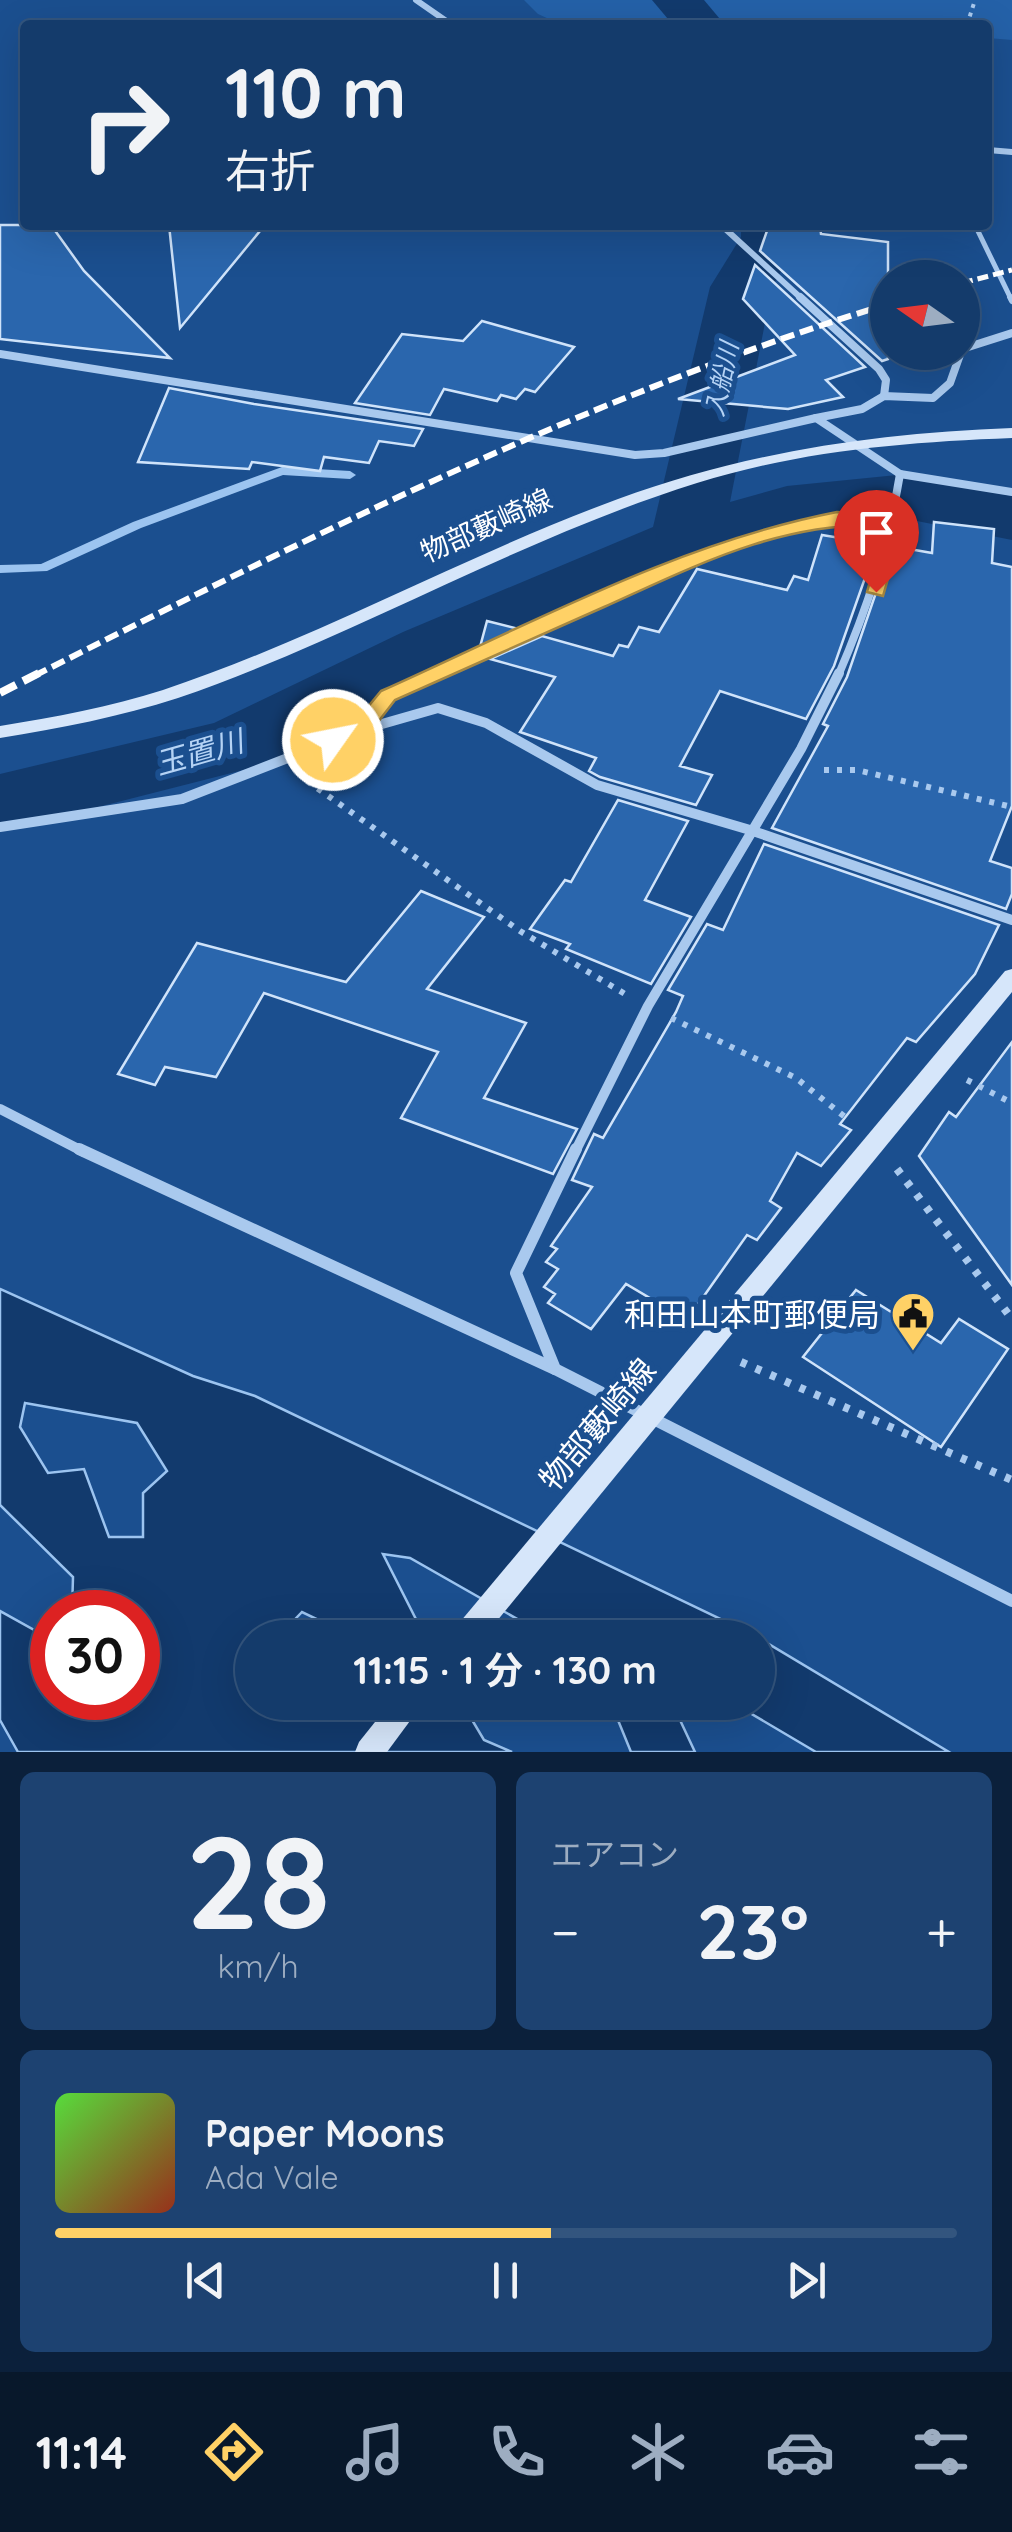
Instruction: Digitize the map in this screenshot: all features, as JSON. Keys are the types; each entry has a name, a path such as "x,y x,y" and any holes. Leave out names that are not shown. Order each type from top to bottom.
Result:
{"main road":[{"name":"物部藪崎線","path":"0,732 169,694 274,654 624,502 693,478 852,443 1012,433"},
{"name":"物部藪崎線","path":"479,1620 1012,977"},
{"path":"369,1752 395,1720"}],"street":[{"path":"416,0 445,20"},
{"path":"726,230 879,369 886,380 884,396"},
{"path":"980,345 1012,334"},
{"path":"0,354 635,455 664,453 862,409 884,396 932,398 950,383 955,370"},
{"path":"816,418 900,474 1012,492"},
{"path":"555,1369 516,1273 648,1007 788,770 876,592 896,520 900,474"},
{"path":"360,730 388,696 710,552 780,528 837,517 896,520"},
{"path":"0,827 182,799 360,730 438,708 486,723 597,786 750,830 1012,920"},
{"path":"0,1109 106,1163 555,1369 1012,1601"}],"lane":[{"path":"977,230 1012,300"}],"path":[{"path":"279,761 520,931 648,1007"},
{"path":"788,770 857,770 1012,807"},
{"path":"939,1066 1012,1103"},
{"path":"707,1347 1012,1480"}],"shaded area":[{"path":"524,0 1012,0 1012,40 992,38 992,20 551,20"},
{"path":"0,1289 193,1376 255,1396 723,1620 519,1620 410,1558 383,1554 416,1620 319,1620 302,1612 294,1620 235,1620 235,1720 472,1720 484,1740 512,1752 18,1752 0,1720 0,1611 30,1628 30,1720 160,1720 160,1590 73,1590 73,1577 0,1505","holes":["25,1403 137,1423 167,1471 143,1493 143,1537 109,1537 84,1469 48,1473 20,1427"]},
{"path":"775,1648 949,1752 816,1752 762,1720 775,1720"},
{"path":"618,1720 680,1720 695,1752 631,1752"}],"building":[{"path":"0,225 20,225 20,230 55,230 84,271 170,358 0,339"},
{"path":"170,230 261,230 180,328"},
{"path":"767,230 821,230 821,234 888,242 888,260 870,260 870,350 760,251"},
{"path":"755,265 865,367 826,380 843,397 788,409 678,399 795,355 743,299"},
{"path":"482,321 574,347 535,392 525,389 516,399 501,395 497,401 444,389 430,415 355,403 402,334 463,341"},
{"path":"169,388 423,429 414,446 379,441 369,463 324,457 320,471 252,462 249,469 138,462"},
{"path":"934,522 994,529 992,563 1012,567 1012,806 990,861 1012,868 1012,894 1006,909 772,828 828,726 823,724 847,677 892,546 932,553"},
{"path":"822,535 877,544 834,666 806,719 720,691 680,766 712,775 696,805 600,777 589,771 596,758 520,732 555,677 490,659 542,636 613,656 619,645 628,647 639,627 659,632 697,569 787,590 794,576 808,580"},
{"path":"487,621 519,629 480,647"},
{"path":"618,800 688,821 645,900 691,917 651,984 566,949 570,944 530,929 565,880 571,882"},
{"path":"764,844 999,925 975,974 916,1042 907,1038 840,1124 851,1130 821,1166 797,1153 770,1201 781,1208 757,1240 747,1235 687,1320 626,1284 591,1329 548,1303 555,1294 544,1287 558,1269 546,1262 557,1249 551,1246 592,1187 572,1180 594,1134 603,1138 676,1012 683,996 668,990 707,924 723,930"},
{"path":"421,891 484,917 427,989 526,1023 484,1098 577,1129 553,1174 401,1118 438,1052 264,993 216,1077 165,1067 155,1085 118,1074 197,943 346,982"},
{"path":"1012,1042 1012,1285 919,1156 949,1112 956,1117"},
{"path":"856,1290 941,1343 959,1319 1008,1349 941,1447 803,1357"}],"waterway":[{"name":"入船川","path":"677,0 695,20"},
{"name":"入船川","path":"686,539 741,287 771,237 771,230"},
{"path":"0,569 43,568 137,525 282,471 350,475"},
{"name":"玉置川","path":"686,539 787,507 897,496 1012,518"},
{"name":"玉置川","path":"0,803 238,745 430,649 686,539"}],"railway":[{"path":"980,278 1012,270"},
{"path":"34,676 243,571 560,425 668,381 870,310"},
{"path":"0,693 39,673"}],"place":[{"name":"和田山本町郵便局","path":"913,1352"}],"route":[{"path":"333,740 360,730 388,696 710,552 780,528 837,517 896,520 876,592"}]}
